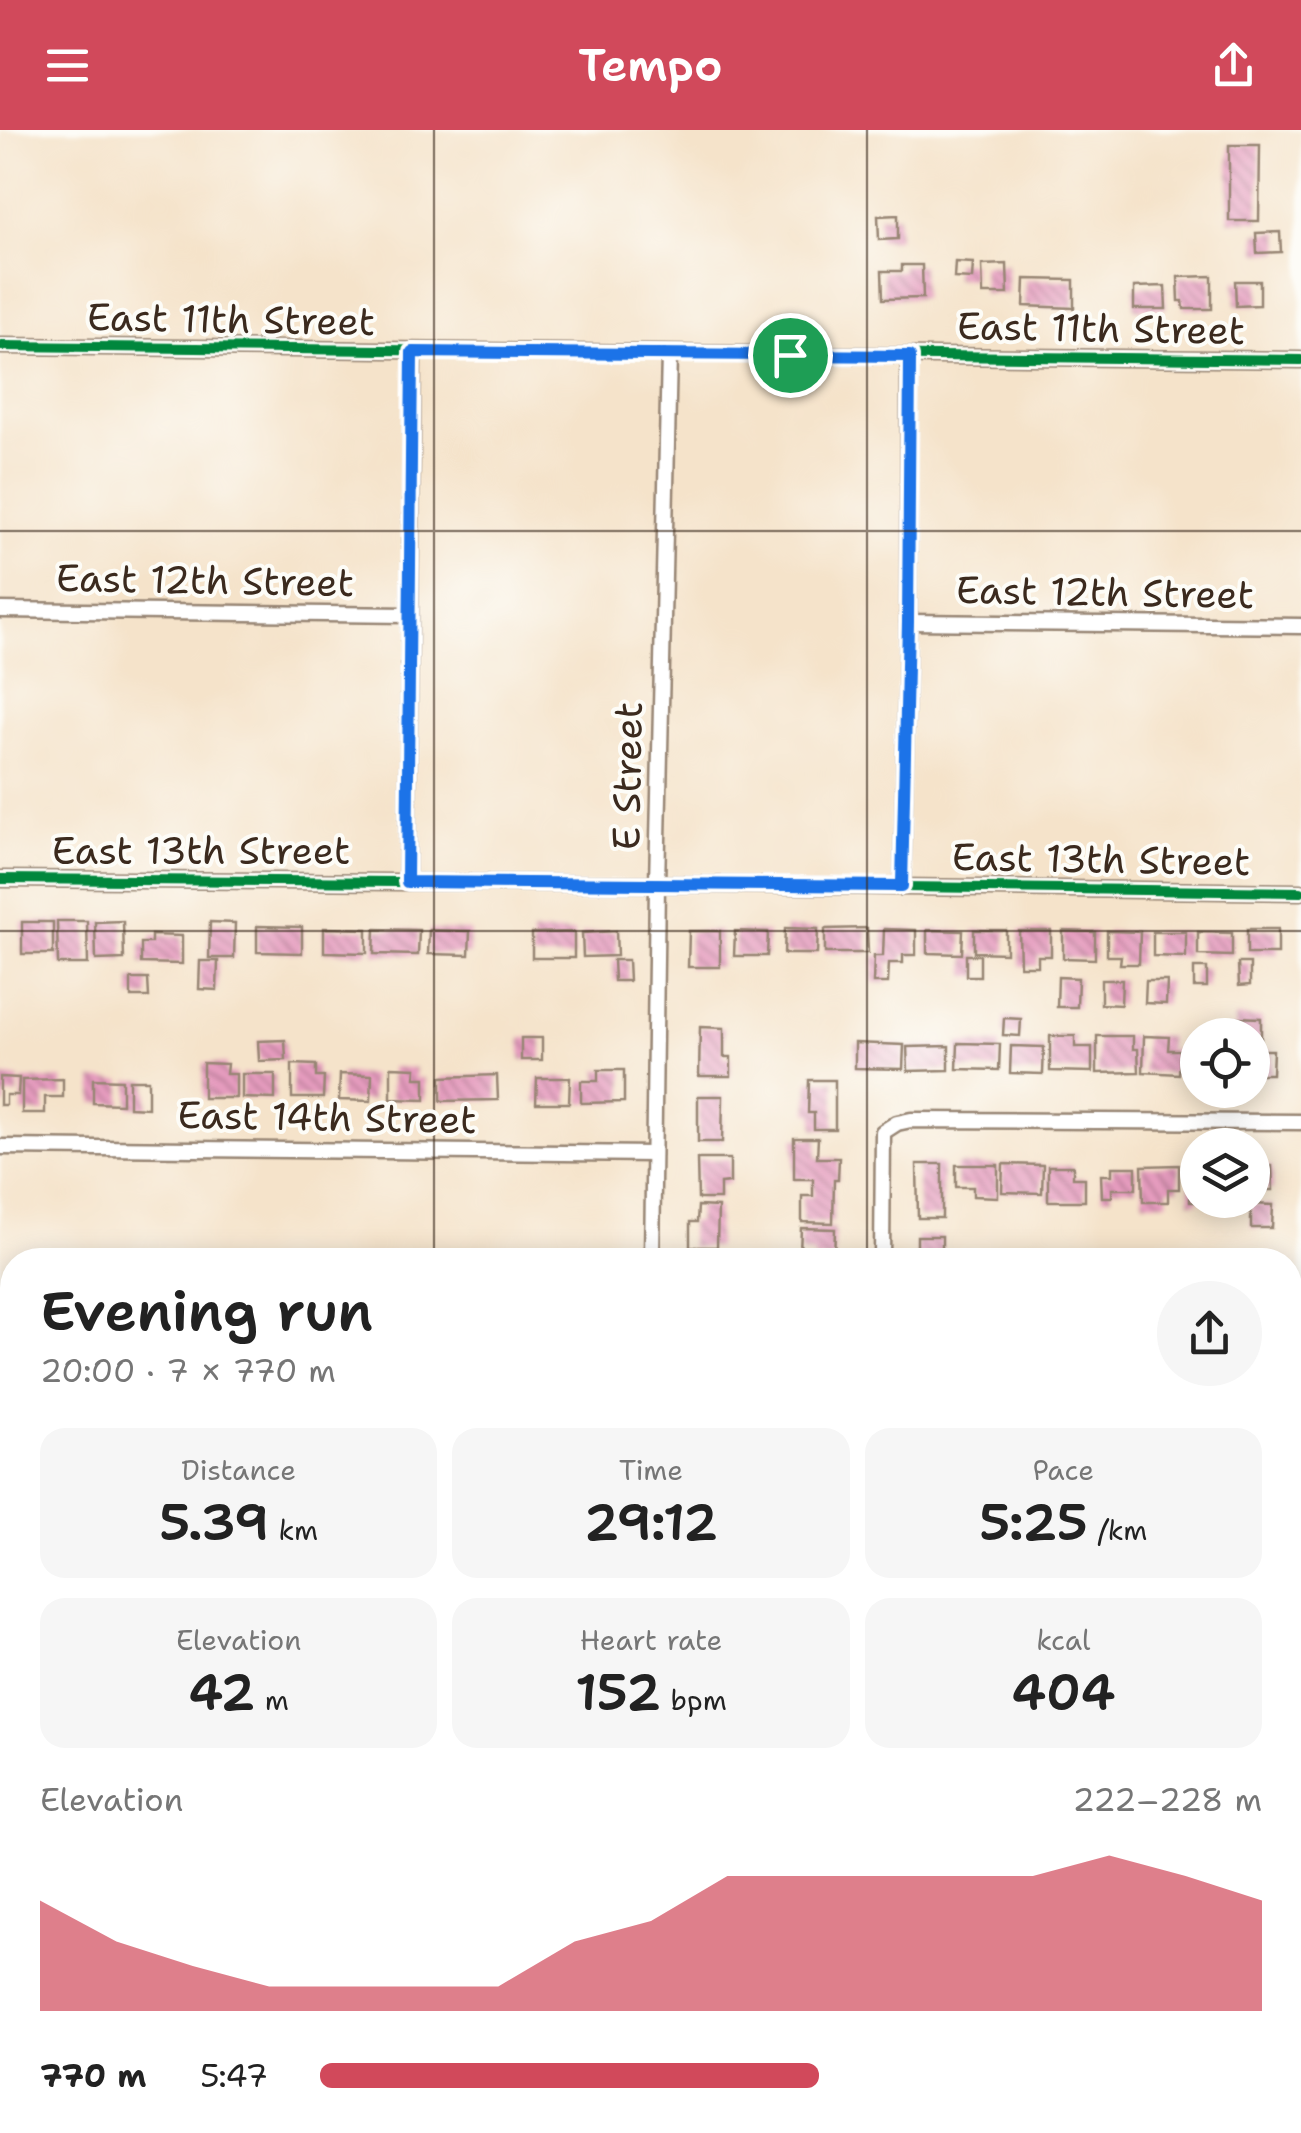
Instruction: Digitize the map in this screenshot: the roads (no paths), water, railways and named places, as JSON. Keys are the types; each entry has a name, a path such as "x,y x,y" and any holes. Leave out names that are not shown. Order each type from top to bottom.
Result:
{"street":[{"name":"East 11th Street","path":"0,346 1301,360"},
{"path":"407,882 412,352"},
{"name":"E Street","path":"652,1248 669,354"},
{"path":"902,886 910,356"},
{"name":"East 12th Street","path":"0,610 409,615"},
{"name":"East 12th Street","path":"908,622 1301,626"},
{"name":"East 13th Street","path":"0,879 1301,892"},
{"path":"882,1248 883,1132 896,1123 1301,1122"},
{"name":"East 14th Street","path":"0,1147 654,1154"}]}
